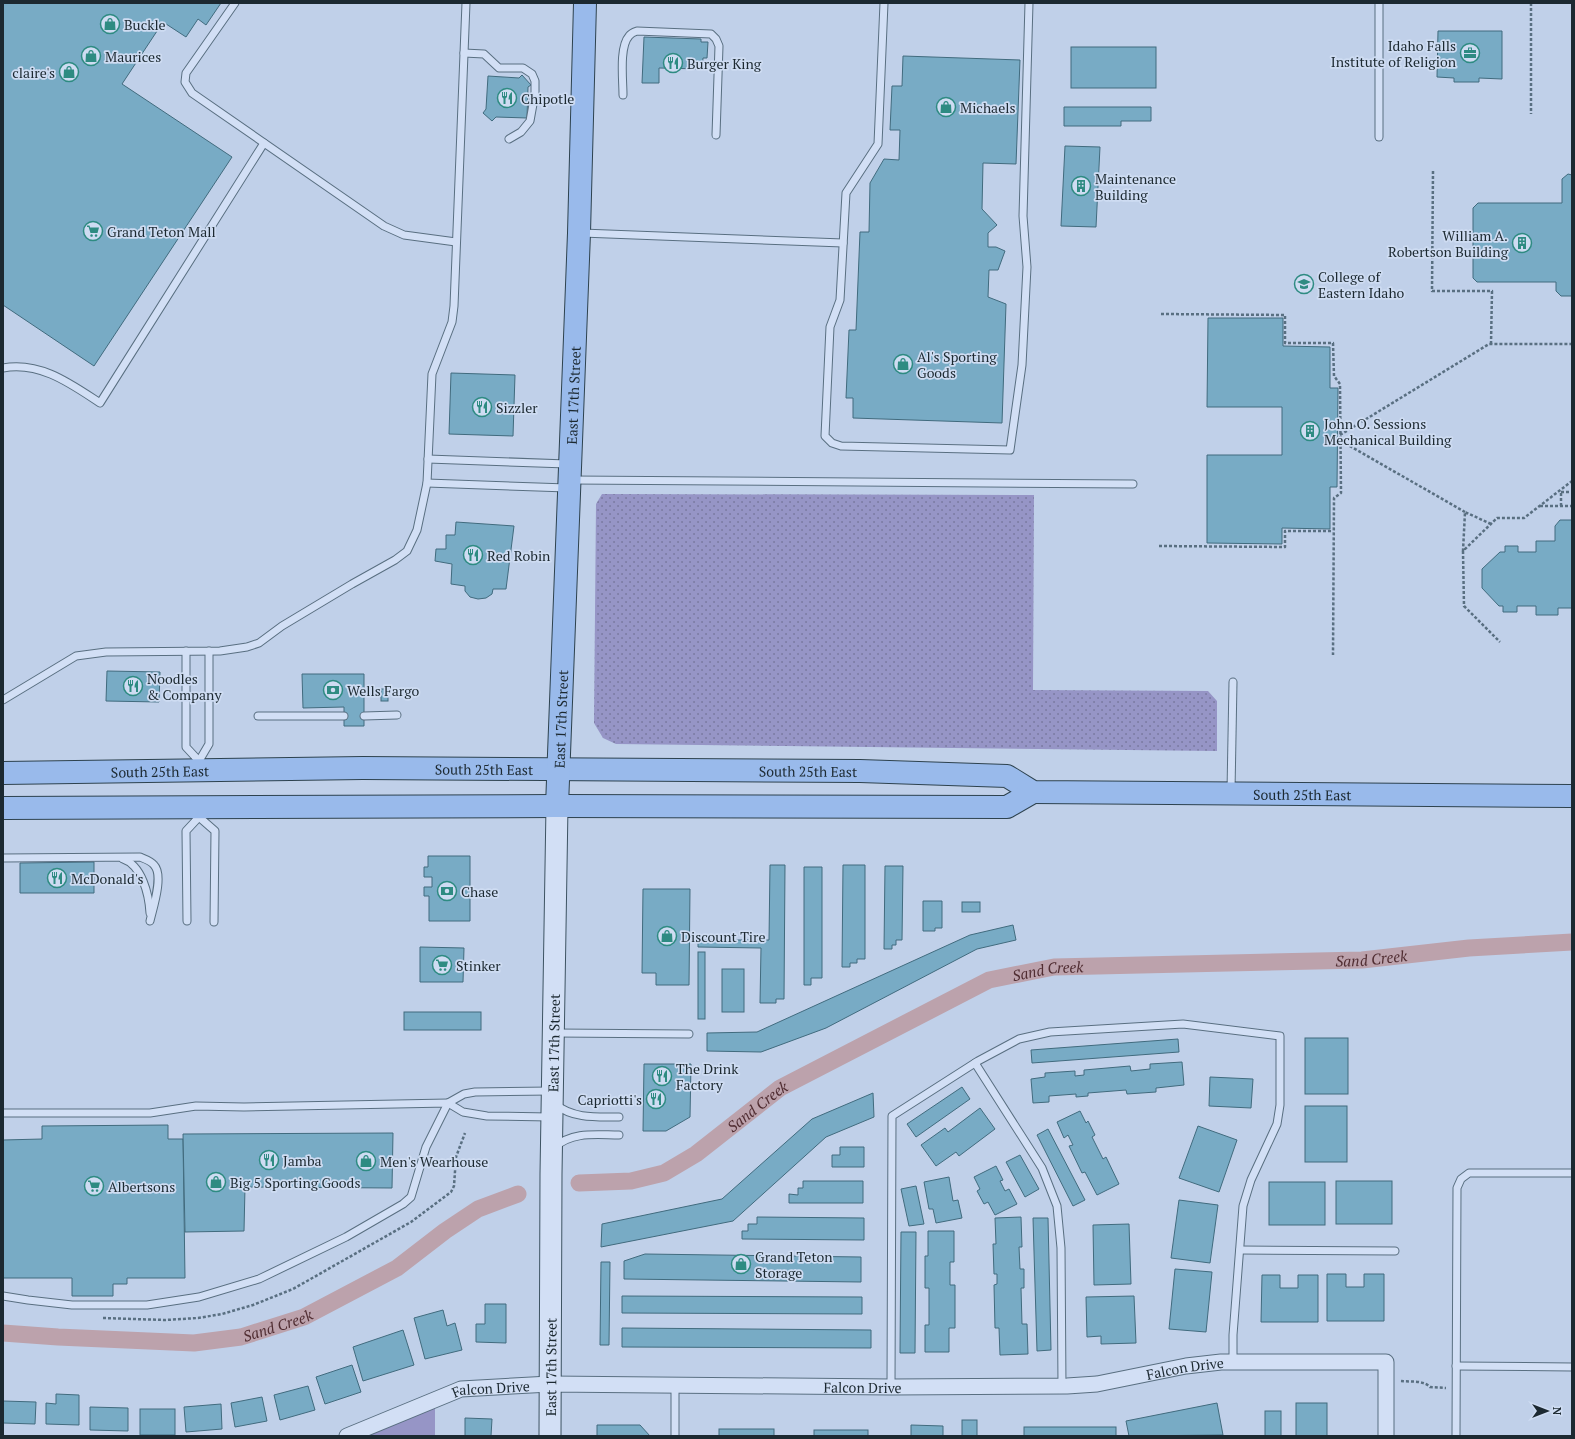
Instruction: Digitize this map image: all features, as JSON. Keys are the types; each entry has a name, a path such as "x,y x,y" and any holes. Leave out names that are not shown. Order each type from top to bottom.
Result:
{"main road":[{"name":"East 17th Street","path":"550,1436 552,1103 557,806 579,233 585,3"},
{"name":"South 25th East","path":"7,775 199,766 558,770 860,771 1007,776 1033,792 1572,796"},
{"path":"3,808 198,812 557,806 1006,808 1033,792"}],"street":[{"name":"Falcon Drive","path":"346,1436 461,1389 550,1384 891,1387 1062,1386 1097,1384 1186,1366 1233,1361 1386,1362 1386,1436"}],"lane":[{"path":"235,3 186,73 185,82 192,92 384,226 404,235 456,242"},
{"path":"3,700 76,656 106,652 220,651 247,647 259,643 282,626 395,560 407,551 417,530 427,483 432,374 452,322 454,306 466,3"},
{"path":"884,3 878,144 846,193 840,300 830,327 825,436 832,443 841,446 1010,450 1022,365 1026,274 1023,216 1029,3"},
{"path":"1379,3 1379,137"},
{"path":"623,95 623,48 630,34 637,31 711,34 716,39 719,46 716,135"},
{"path":"464,52 484,54 499,68 523,68 532,74 535,81 535,93 530,122 521,132 509,139"},
{"path":"3,368 32,369 45,372 64,379 100,403 264,143"},
{"path":"579,233 843,243"},
{"path":"428,459 569,477"},
{"path":"427,483 569,477 1133,484"},
{"path":"186,651 186,747 199,766"},
{"path":"199,766 209,744 209,651"},
{"path":"1231,793 1233,682"},
{"path":"364,716 398,715"},
{"path":"258,716 344,716"},
{"path":"187,921 186,831 198,812 215,832 214,922"},
{"path":"3,858 105,857 140,857 155,865 158,873 157,890 150,921 147,893 135,867 132,863 124,859 105,857"},
{"path":"891,1387 892,1116 975,1063 1019,1039 1050,1032 1183,1024 1280,1036 1279,1111 1276,1124 1251,1180 1243,1206 1233,1335 1233,1361"},
{"path":"553,1033 689,1034"},
{"path":"975,1063 1042,1168 1057,1206 1061,1248 1062,1386"},
{"path":"3,1113 150,1113 196,1106 244,1108 448,1103 464,1094 475,1092 552,1103 576,1115 619,1117"},
{"path":"448,1103 463,1112 487,1116 552,1103"},
{"path":"3,1296 72,1305 147,1305 199,1297 259,1279 346,1237 403,1204 411,1197 426,1148 448,1103"},
{"path":"552,1150 561,1142 578,1136 619,1135"},
{"path":"1456,1436 1457,1188 1461,1179 1469,1173 1572,1173"},
{"path":"1240,1250 1395,1251"},
{"path":"1456,1366 1572,1366"},
{"path":"674,1436 675,1385"}],"path":[{"path":"1531,3 1531,114"},
{"path":"1433,171 1432,291 1492,291 1491,344"},
{"path":"1161,314 1285,315 1285,342 1333,343 1334,376 1340,384 1341,493 1334,498 1332,655"},
{"path":"1340,435 1489,344 1572,344"},
{"path":"1341,441 1465,512 1491,524"},
{"path":"1464,551 1497,518 1524,518 1572,481"},
{"path":"1560,491 1572,492"},
{"path":"1560,491 1561,506"},
{"path":"1540,506 1572,506"},
{"path":"1465,512 1464,606 1500,642"},
{"path":"1159,546 1285,547 1285,531 1333,532"},
{"path":"1398,1381 1421,1382 1426,1383 1430,1387 1446,1388"}],"shaded area":[{"path":"602,494 1034,495 1033,690 1208,691 1217,701 1217,751 616,744 603,738 594,723 596,504"},
{"path":"435,1400 435,1436 348,1436"}],"building":[{"name":"Grand Teton Mall","path":"3,3 221,3 206,25 198,19 186,37 163,22 122,84 232,157 94,366 3,305"},
{"path":"1438,31 1502,31 1502,79 1479,78 1479,82 1454,82 1454,78 1437,77"},
{"name":"Burger King","path":"644,37 701,39 701,42 708,42 707,58 703,58 702,69 659,68 659,83 642,83"},
{"path":"1071,47 1156,47 1156,88 1071,88"},
{"path":"903,56 1020,60 1016,164 983,163 982,209 997,225 988,233 988,247 996,247 1005,251 998,270 989,270 988,297 1006,304 1002,423 853,418 853,398 846,398 849,330 856,330 860,232 869,232 870,183 884,159 899,160 900,130 890,130 892,86 902,86"},
{"name":"Chipotle","path":"522,75 531,85 528,87 527,118 496,117 492,121 483,113 486,109 488,76 519,78"},
{"path":"1064,107 1151,107 1151,121 1121,121 1121,126 1064,126"},
{"name":"Maintenance Building","path":"1065,146 1100,147 1096,227 1061,226"},
{"name":"William A. Robertson Building","path":"1568,174 1572,175 1572,296 1561,296 1556,291 1556,282 1477,282 1473,278 1473,208 1478,203 1562,203 1562,179"},
{"name":"John O. Sessions Mechanical Building","path":"1208,318 1283,318 1283,346 1330,347 1330,388 1338,388 1337,487 1330,487 1330,529 1282,528 1282,544 1207,543 1207,455 1282,455 1282,407 1207,407"},
{"name":"Sizzler","path":"451,373 515,375 513,436 449,434"},
{"path":"1560,520 1572,520 1572,608 1558,608 1558,615 1536,615 1536,606 1517,606 1517,612 1503,612 1503,606 1499,606 1482,588 1482,569 1500,552 1505,552 1505,546 1518,546 1518,552 1536,552 1536,541 1555,541 1555,526"},
{"name":"Red Robin","path":"456,522 514,526 506,589 493,589 492,594 486,598 478,599 470,597 465,591 465,586 451,584 452,564 435,561 436,549 446,549 446,535 455,535"},
{"name":"Noodles & Company","path":"107,671 160,672 159,702 106,701"},
{"name":"Wells Fargo","path":"302,674 364,674 364,726 344,726 344,707 303,708"},
{"path":"381,689 388,689 388,701 381,701"},
{"name":"Chase","path":"428,856 470,856 470,921 429,921 429,896 424,896 424,887 432,887 432,877 424,877 424,867 428,867"},
{"name":"McDonald's","path":"94,862 94,893 20,893 20,863"},
{"path":"770,865 785,865 784,999 776,999 776,1003 760,1003 761,948 698,947 698,940 769,940"},
{"path":"843,865 865,865 865,959 857,959 857,963 850,963 850,967 842,967"},
{"path":"885,866 903,866 902,940 896,940 896,945 892,945 892,949 884,949"},
{"path":"804,867 822,867 822,978 811,978 811,985 804,985"},
{"path":"643,889 690,889 689,985 656,985 656,973 642,973"},
{"path":"923,901 942,901 942,928 935,928 935,931 923,931"},
{"path":"962,902 980,902 980,912 962,912"},
{"path":"1013,925 1016,940 977,949 826,1028 761,1052 707,1051 707,1033 757,1032 970,935"},
{"name":"Stinker","path":"420,947 464,948 463,982 420,982"},
{"path":"698,952 705,952 705,1019 698,1019"},
{"path":"722,969 744,969 744,1012 722,1012"},
{"path":"404,1012 481,1012 481,1030 404,1030"},
{"path":"1305,1038 1348,1038 1348,1094 1305,1094"},
{"path":"1178,1039 1179,1052 1032,1063 1031,1050"},
{"path":"1182,1062 1184,1085 1156,1088 1156,1092 1127,1094 1126,1090 1088,1093 1088,1096 1076,1097 1076,1094 1049,1096 1049,1102 1033,1103 1031,1079 1045,1077 1045,1073 1075,1071 1075,1076 1084,1075 1084,1070 1130,1066 1131,1071 1150,1069 1150,1064"},
{"path":"644,1064 691,1064 690,1117 666,1131 643,1131"},
{"path":"1210,1077 1253,1079 1251,1108 1209,1106"},
{"path":"962,1087 970,1099 916,1137 907,1124"},
{"path":"873,1093 874,1117 826,1137 733,1221 601,1247 602,1224 722,1199 812,1119"},
{"path":"1305,1106 1347,1106 1347,1162 1305,1162"},
{"path":"980,1108 995,1129 959,1156 956,1152 936,1166 921,1145 945,1128 948,1132"},
{"path":"1080,1111 1086,1123 1088,1121 1095,1135 1092,1137 1103,1159 1106,1157 1119,1184 1097,1195 1085,1172 1082,1173 1069,1146 1073,1145 1068,1135 1064,1138 1057,1122"},
{"name":"Albertsons","path":"168,1125 168,1139 183,1139 185,1278 127,1278 127,1284 113,1284 113,1296 72,1296 72,1278 3,1278 3,1140 42,1139 42,1126"},
{"path":"1198,1126 1237,1140 1219,1192 1179,1178"},
{"path":"1048,1129 1085,1200 1073,1206 1037,1135"},
{"path":"393,1133 392,1188 245,1187 244,1231 185,1232 183,1134"},
{"path":"840,1147 864,1147 864,1167 832,1167 832,1155 840,1155"},
{"path":"1020,1155 1039,1189 1025,1197 1006,1162"},
{"path":"996,1166 1003,1180 1000,1181 1005,1191 1009,1189 1017,1204 995,1215 988,1202 984,1204 977,1191 980,1189 974,1177"},
{"path":"949,1177 953,1201 958,1200 962,1218 936,1223 933,1209 929,1209 924,1182"},
{"path":"803,1181 863,1181 863,1203 789,1203 789,1194 798,1195 798,1188 803,1188"},
{"path":"1336,1181 1392,1181 1392,1224 1336,1224"},
{"path":"1269,1182 1325,1182 1325,1225 1269,1225"},
{"path":"916,1186 924,1224 909,1226 901,1189"},
{"path":"1179,1200 1218,1205 1210,1263 1171,1258"},
{"path":"757,1217 864,1218 864,1240 742,1239 742,1231 748,1231 748,1224 757,1224"},
{"path":"1021,1217 1022,1247 1019,1247 1020,1269 1024,1269 1024,1288 1021,1288 1022,1324 1027,1324 1028,1354 1000,1355 999,1328 995,1328 994,1285 997,1284 997,1274 994,1274 993,1244 996,1244 995,1218"},
{"path":"1033,1218 1048,1218 1051,1350 1037,1351"},
{"path":"1129,1224 1131,1284 1094,1285 1093,1225"},
{"path":"928,1231 954,1231 954,1262 950,1262 950,1285 955,1285 955,1328 949,1328 949,1352 925,1352 925,1325 929,1325 929,1288 925,1288 925,1256 928,1256"},
{"path":"901,1232 916,1232 915,1353 900,1353"},
{"path":"645,1254 861,1257 861,1282 624,1279 624,1261"},
{"path":"601,1262 610,1262 609,1345 600,1345"},
{"path":"1175,1269 1212,1272 1206,1332 1169,1329"},
{"path":"1327,1274 1346,1274 1346,1287 1364,1287 1364,1274 1384,1274 1384,1321 1327,1321"},
{"path":"1262,1275 1280,1275 1280,1288 1298,1288 1298,1275 1318,1275 1318,1322 1261,1322"},
{"path":"622,1296 862,1297 862,1314 622,1313"},
{"path":"1134,1296 1136,1343 1101,1344 1101,1336 1087,1337 1086,1297"},
{"path":"485,1304 506,1304 506,1343 476,1342 476,1324 485,1324"},
{"path":"443,1310 447,1326 455,1323 462,1350 425,1359 414,1318"},
{"path":"622,1328 871,1330 871,1348 622,1347"},
{"path":"403,1330 414,1365 363,1381 353,1347"},
{"path":"352,1365 361,1392 325,1404 316,1377"},
{"path":"308,1386 315,1410 280,1420 274,1395"},
{"path":"56,1394 79,1395 79,1425 46,1424 46,1403 56,1404"},
{"path":"262,1397 267,1421 235,1427 231,1403"},
{"path":"3,1401 36,1402 35,1424 3,1423"},
{"path":"1217,1403 1223,1435 1129,1436 1126,1421"},
{"path":"1296,1403 1327,1403 1327,1436 1296,1436"},
{"path":"221,1404 222,1429 186,1432 184,1407"},
{"path":"90,1407 128,1408 128,1431 90,1430"},
{"path":"140,1409 175,1409 175,1435 140,1435"},
{"path":"1265,1411 1281,1411 1281,1436 1265,1436"},
{"path":"465,1418 492,1419 491,1436 465,1436"},
{"path":"962,1420 977,1420 977,1436 962,1436"},
{"path":"597,1425 640,1425 650,1436 597,1436"},
{"path":"911,1425 943,1426 943,1436 911,1436"},
{"path":"1024,1427 1116,1427 1116,1436 1024,1436"},
{"path":"719,1429 774,1429 774,1436 719,1436"},
{"path":"814,1430 868,1430 868,1436 814,1436"}],"waterway":[{"name":"Sand Creek","path":"579,1183 631,1181 664,1173 696,1154 780,1088 989,980 1054,967 1362,960 1469,948 1572,942"},
{"name":"Sand Creek","path":"3,1333 194,1343 241,1337 304,1317 397,1268 445,1231 478,1209 518,1194"}],"place":[{"name":"Buckle","path":"110,24"},
{"name":"Idaho Falls Institute of Religion","path":"1470,53"},
{"name":"Maurices","path":"91,56"},
{"name":"Burger King","path":"673,63"},
{"name":"claire's","path":"69,72"},
{"name":"Chipotle","path":"507,98"},
{"name":"Michaels","path":"946,107"},
{"name":"Maintenance Building","path":"1081,186"},
{"name":"Grand Teton Mall","path":"93,231"},
{"name":"William A. Robertson Building","path":"1522,243"},
{"name":"College of Eastern Idaho","path":"1304,284"},
{"name":"Al's Sporting Goods","path":"903,364"},
{"name":"Sizzler","path":"482,407"},
{"name":"John O. Sessions Mechanical Building","path":"1310,431"},
{"name":"Red Robin","path":"473,555"},
{"name":"Noodles & Company","path":"133,686"},
{"name":"Wells Fargo","path":"333,690"},
{"name":"McDonald's","path":"57,878"},
{"name":"Chase","path":"447,891"},
{"name":"Discount Tire","path":"667,936"},
{"name":"Stinker","path":"442,965"},
{"name":"The Drink Factory","path":"662,1076"},
{"name":"Capriotti's","path":"656,1099"},
{"name":"Jamba","path":"269,1160"},
{"name":"Men's Wearhouse","path":"366,1161"},
{"name":"Big 5 Sporting Goods","path":"216,1182"},
{"name":"Albertsons","path":"94,1186"},
{"name":"Grand Teton Storage","path":"741,1264"}]}
